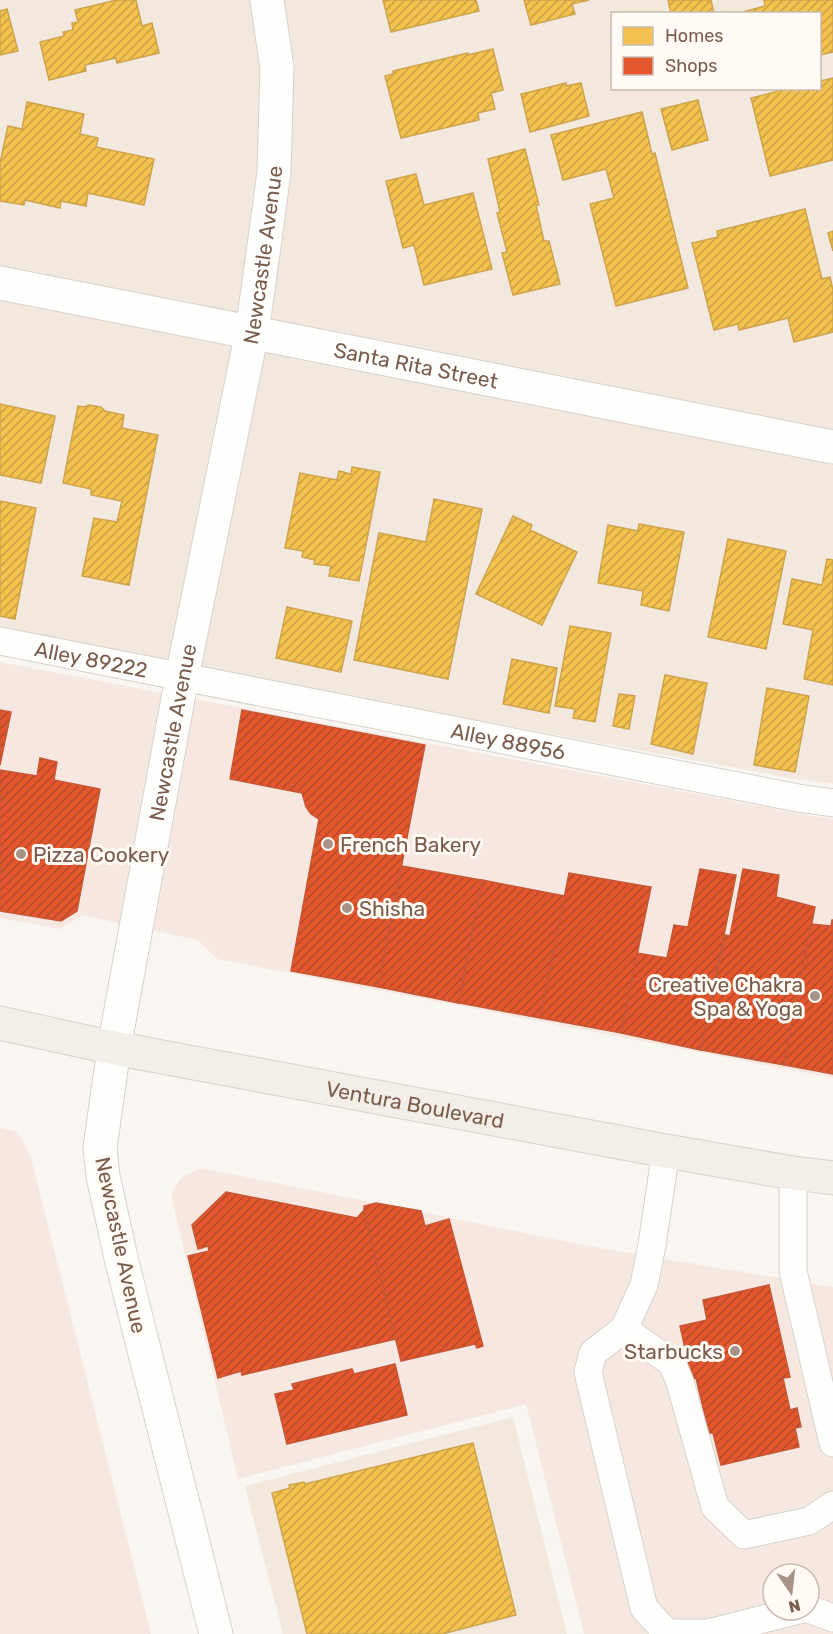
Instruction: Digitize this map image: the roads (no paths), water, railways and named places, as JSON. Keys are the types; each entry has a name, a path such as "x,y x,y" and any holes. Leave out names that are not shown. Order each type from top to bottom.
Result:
{"main road":[{"name":"Ventura Boulevard","path":"0,1023 114,1048 666,1151 833,1178"}],"street":[{"name":"Newcastle Avenue","path":"216,1634 121,1258 103,1176 100,1148 114,1048 182,677 252,332 274,171 276,68 267,0"},
{"name":"Santa Rita Street","path":"0,283 833,447"}],"lane":[{"name":"Alley 89222","path":"0,642 182,677"},
{"name":"Alley 88956","path":"182,677 786,796 833,803"},
{"path":"666,1151 644,1285 624,1329 593,1353 588,1372 644,1608 667,1633 708,1633 761,1620"},
{"path":"793,1173 793,1271 833,1443"},
{"path":"624,1329 672,1364 680,1382 715,1507 744,1536 809,1521 833,1505"}],"place":[{"name":"French Bakery","path":"328,844"},
{"name":"Pizza Cookery","path":"21,854"},
{"name":"Shisha","path":"347,908"},
{"name":"Creative Chakra Spa & Yoga","path":"815,996"},
{"name":"Starbucks","path":"735,1351"}]}
